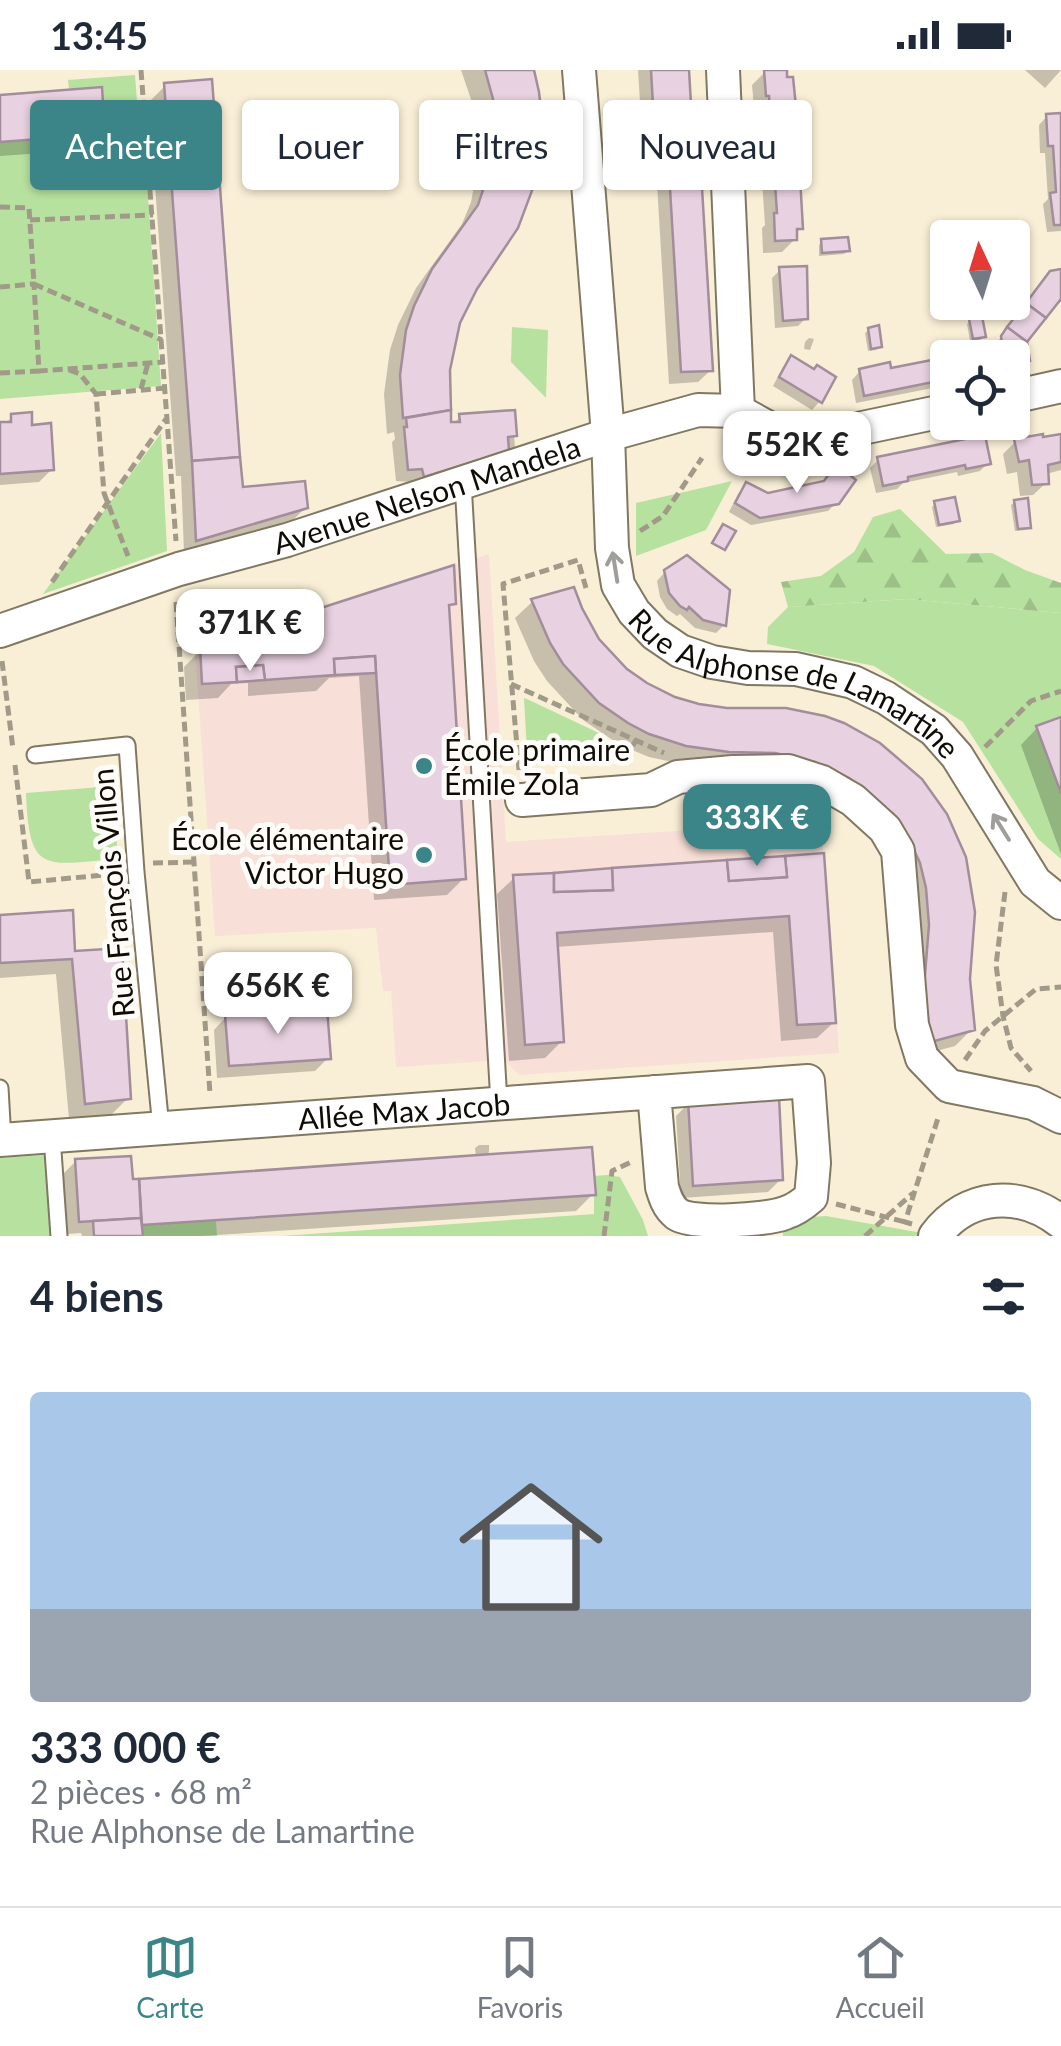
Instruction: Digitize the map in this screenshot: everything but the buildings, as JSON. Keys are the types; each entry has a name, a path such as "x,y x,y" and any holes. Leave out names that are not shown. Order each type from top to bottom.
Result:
{"street":[{"name":"Rue Alphonse de Lamartine","path":"579,70 608,435 612,548 618,586 634,612 680,652 730,665 796,670 852,682 886,698 934,730 957,756 1035,882 1061,903"},
{"path":"724,70 738,411 776,432 805,440 930,414"},
{"path":"1030,392 1061,386"},
{"name":"Avenue Nelson Mandela","path":"9,638 178,569 287,540 608,435 698,410 738,411"},
{"path":"522,800 652,790 678,777 788,770 822,782 854,800 885,829 898,851 912,1025 922,1058 948,1086 1047,1110"},
{"name":"Allée Max Jacob","path":"1,1140 808,1081 814,1163 811,1197"},
{"path":"654,1092 662,1187 666,1200 681,1217 704,1221 774,1216 801,1206 811,1197"},
{"path":"920,1229 976,1205 999,1200 1023,1202 1045,1210 1061,1222"}],"lane":[{"path":"463,482 500,1104"},
{"name":"Rue François Villon","path":"35,755 127,745 162,1128"},
{"path":"0,1088 1,1140"},
{"path":"52,1136 59,1236"}],"path":[{"path":"141,70 168,416 178,569 176,600 212,1125"},
{"path":"0,207 29,208 40,370"},
{"path":"30,220 154,216"},
{"path":"0,287 34,284 162,340"},
{"path":"0,374 164,362"},
{"path":"141,390 148,363"},
{"path":"66,369 80,374 96,394 104,493 138,583"},
{"path":"96,394 166,388"},
{"path":"168,416 9,638 29,882 136,872 149,863 194,862"},
{"path":"612,548 663,516 702,458"},
{"path":"522,800 503,584 578,560 587,594 618,586"},
{"path":"512,684 674,757 678,777"},
{"path":"967,772 986,745 1031,700 1061,692"},
{"path":"518,763 627,756 636,740"},
{"path":"1012,844 996,965 1011,1048 1032,1072 1047,1110"},
{"path":"604,1236 612,1171 658,1150"},
{"path":"865,1236 915,1191"},
{"path":"811,1197 920,1229"}],"shaded area":[{"path":"489,554 506,842 813,822 824,853 839,1053 519,1075 505,1060 396,1067 391,991 383,991 376,928 215,936 195,649"}],"green space":[{"path":"135,75 137,100 56,100 69,90 68,80"},
{"path":"30,119 30,190 148,190 161,386 0,399 0,142"},
{"path":"512,327 548,330 546,398 511,362"},
{"path":"161,433 167,551 43,594"},
{"path":"732,481 706,530 636,556 636,503"},
{"path":"900,509 946,554 992,553 1061,583 1061,613 907,599 788,607 781,582 821,576 854,552 873,517"},
{"path":"907,599 1061,613 1061,859 1038,839 963,722 874,666 767,644 768,627 788,607"},
{"path":"524,698 601,734 585,748 527,752"},
{"path":"113,786 118,859 58,862 37,852 26,793"},
{"path":"47,1155 52,1236 0,1236 0,1158"},
{"path":"594,1176 620,1177 648,1236 282,1236 594,1214"},
{"path":"826,1216 928,1234 783,1236 783,1219"},
{"path":"216,1221 217,1236 143,1236 142,1225"}],"place":[{"name":"École primaire Émile Zola","path":"424,766"},
{"name":"École élémentaire Victor Hugo","path":"424,855"}]}
